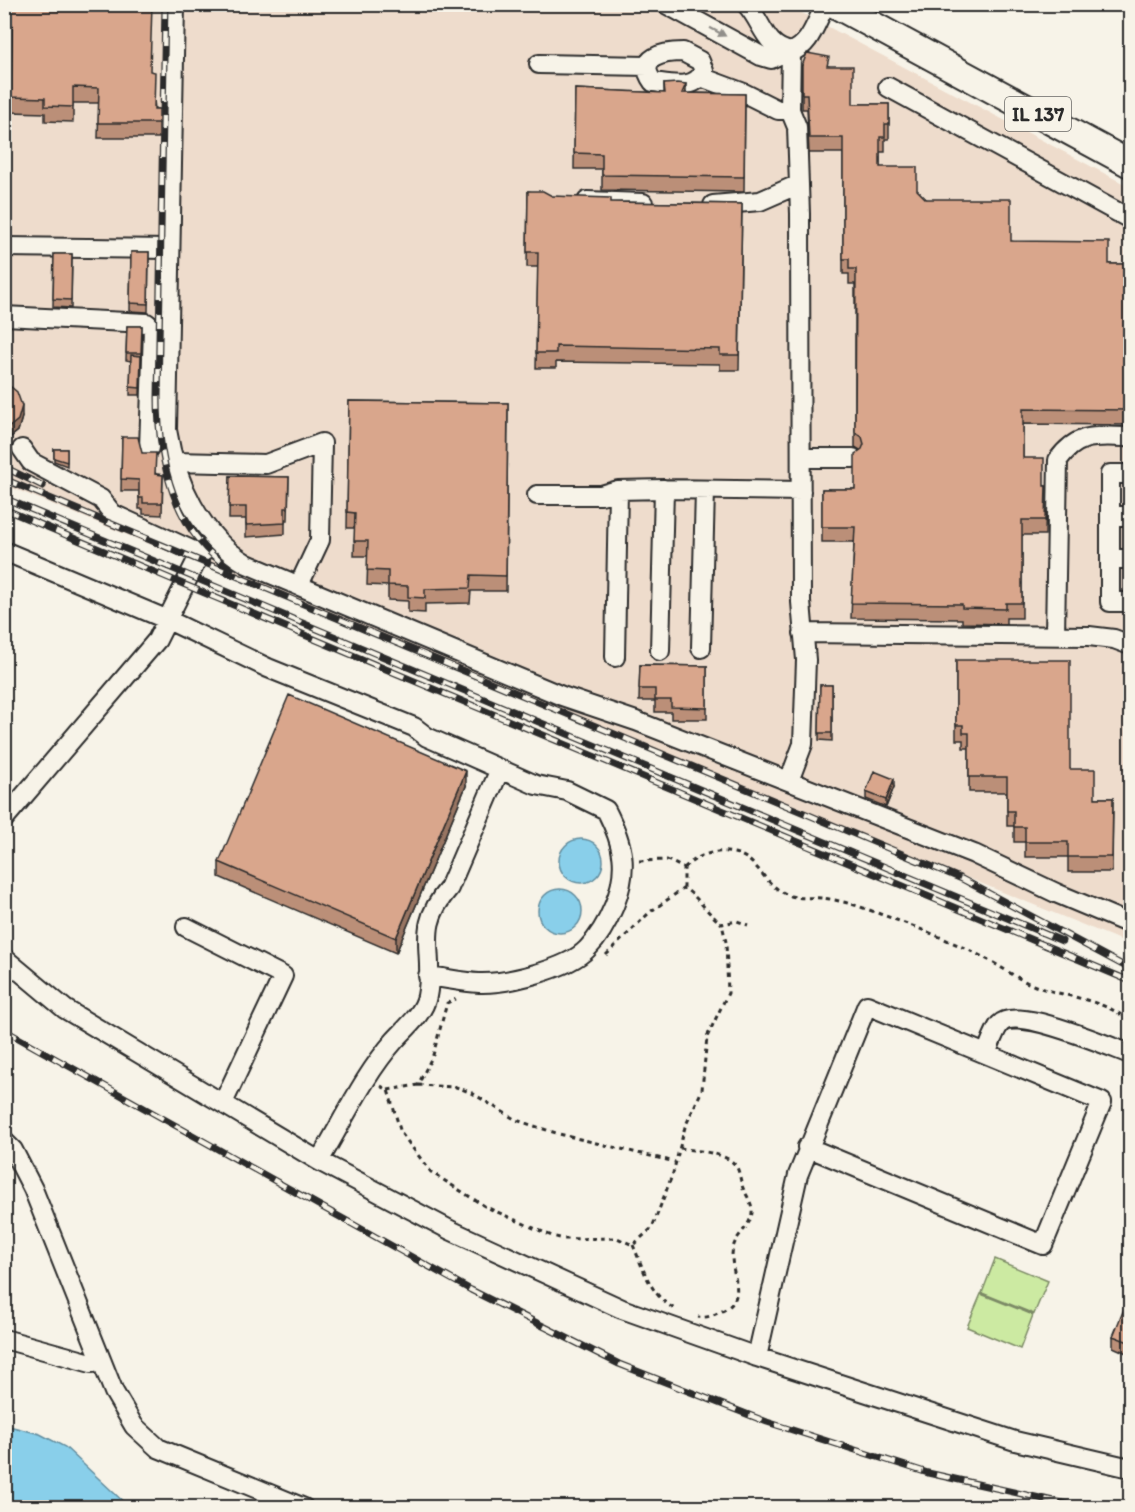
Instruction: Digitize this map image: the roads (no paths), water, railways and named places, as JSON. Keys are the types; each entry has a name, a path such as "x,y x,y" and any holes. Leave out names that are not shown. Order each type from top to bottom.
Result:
{"highway":[{"name":"IL 137","path":"834,4 1131,164"}],"lane":[{"path":"175,4 167,411 171,452 200,519 229,553 247,564 562,696 974,854 1056,894 1131,924"},
{"path":"666,4 761,56 771,58 802,48 808,42 826,4"},
{"path":"746,4 761,23 762,31 772,44 789,52"},
{"path":"761,23 770,25 787,40 794,40 801,34 810,34"},
{"path":"683,52 700,61 704,71 701,77 693,84 685,85 653,82 649,76 648,66 652,58 661,53 683,52"},
{"path":"789,52 790,110 797,127 799,184 803,633 803,744 789,782"},
{"path":"539,64 648,66"},
{"path":"701,77 744,93 778,110 790,110"},
{"path":"888,87 1131,219"},
{"path":"693,204 729,205 760,201 799,184"},
{"path":"564,201 658,203"},
{"path":"4,247 170,249"},
{"path":"4,316 147,323 153,329 150,448"},
{"path":"1055,635 1058,460 1076,441 1087,437 1131,437"},
{"path":"174,462 266,464 322,443 321,540 299,585"},
{"path":"22,449 31,462 101,499 113,514 200,554"},
{"path":"801,458 853,458"},
{"path":"1131,474 1110,474 1110,602 1131,602"},
{"path":"537,495 601,495 618,490 664,489 801,491"},
{"path":"660,651 664,489"},
{"path":"615,657 618,490"},
{"path":"701,648 705,490"},
{"path":"1110,516 1131,516"},
{"path":"4,819 157,640 200,554 217,541"},
{"path":"4,551 168,620 268,668 414,727 427,737 536,785 567,791 606,810 624,857 619,894 606,927 586,951 552,968 506,981 480,983 428,976"},
{"path":"1110,559 1131,559"},
{"path":"803,633 1012,637 1055,635 1114,639 1131,645"},
{"path":"320,1161 383,1054 414,1020 427,998 427,927 435,904 449,888 500,769"},
{"path":"186,927 283,976 223,1103"},
{"path":"4,957 65,1010 320,1161 450,1230 622,1309 757,1357 1015,1441 1131,1468"},
{"path":"757,1357 798,1174 807,1147 867,1005 1101,1102 1043,1245 807,1147"},
{"path":"986,1054 1000,1024 1008,1019 1019,1018 1131,1054"},
{"path":"4,1141 13,1150 33,1189 114,1392 134,1426 158,1448 304,1508"},
{"path":"4,1339 91,1363 102,1362"}],"water":[{"path":"581,839 596,846 603,861 596,876 581,883 566,876 559,861 566,846"},
{"path":"560,889 575,896 582,911 575,926 560,933 545,926 538,911 545,896"},
{"path":"5,1425 40,1434 65,1447 129,1507 5,1507"}],"railway":[{"path":"165,4 158,398 161,446 173,493 183,515 211,554 231,569"},
{"path":"4,467 43,486"},
{"path":"4,479 962,879 1130,969"},
{"path":"4,498 1062,941"},
{"path":"4,509 1130,981"},
{"path":"4,1030 471,1290 619,1364 767,1422 928,1473 1085,1508"}]}
